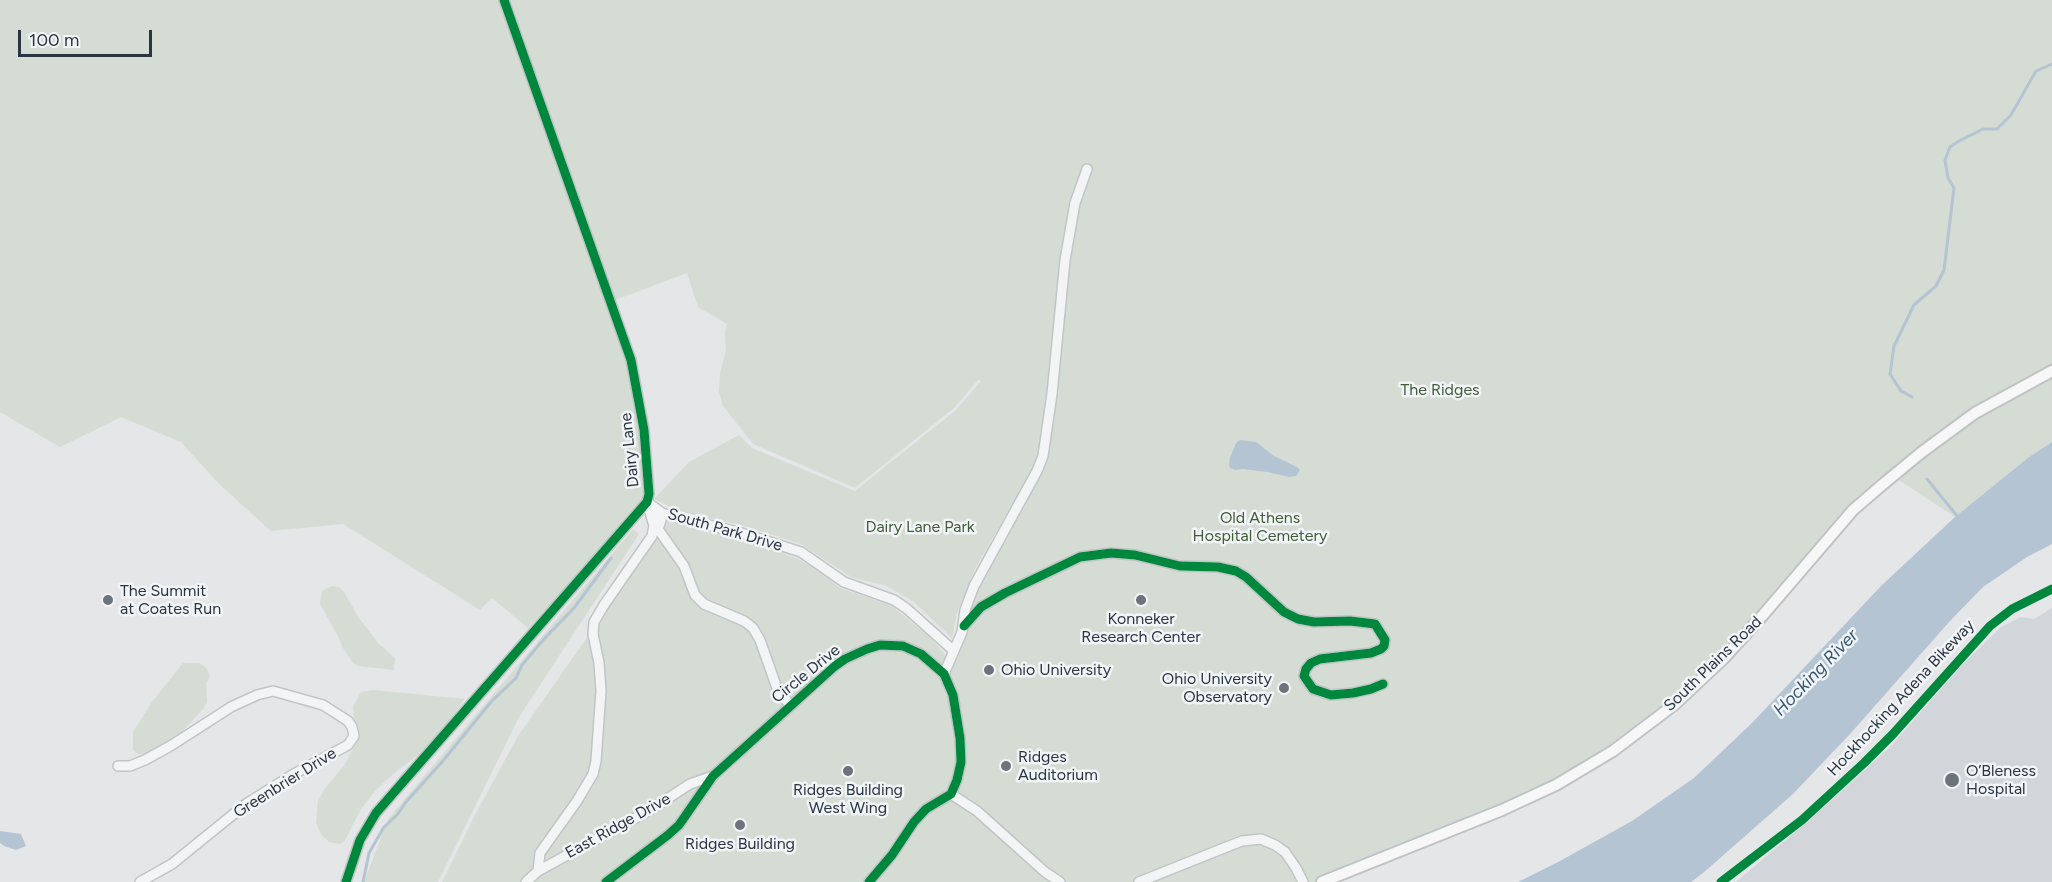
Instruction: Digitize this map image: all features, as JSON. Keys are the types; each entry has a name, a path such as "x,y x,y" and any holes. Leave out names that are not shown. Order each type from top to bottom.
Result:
{"main road":[{"name":"South Plains Road","path":"1322,882 1502,810 1556,785 1613,751 1676,704 1724,658 1853,510 1922,452 1975,413 2052,371"}],"street":[{"name":"Dairy Lane","path":"346,882 356,848 376,813 646,502 650,491 638,391 631,360 504,0"},
{"path":"944,674 964,626 965,609 974,586 1037,471 1045,449 1065,260 1075,203 1087,169"},
{"name":"South Park Drive","path":"646,502 662,513 674,517 738,532 801,552 844,582 894,600 954,651"},
{"path":"646,502 661,520 658,529 684,566 699,600 744,621 753,628 760,640 778,691 790,705"},
{"path":"538,871 540,854 593,774 601,691 599,663 593,634 594,622 652,536 654,526 646,502"},
{"path":"964,626 981,607 1040,574 1080,557 1111,553 1135,555 1180,566 1218,567 1239,572 1284,612 1298,619 1314,622 1350,621 1375,624 1385,640 1381,649 1371,653 1320,659 1311,663 1304,676 1313,689 1330,695 1353,693 1383,684"},
{"name":"Circle Drive","path":"606,882 674,830 713,776 790,705 846,659 880,645 903,646 913,650 944,674 953,695 961,753 957,780 951,794"},
{"name":"Greenbrier Drive","path":"118,766 130,766 145,760 231,707 257,695 273,691 322,705 348,721 354,735 348,744 292,774 246,804 166,868 140,882"},
{"name":"East Ridge Drive","path":"526,882 538,871 650,810 690,784 713,776"},
{"path":"868,882 892,855 914,822 926,809 951,794 977,811 1045,872 1060,882"},
{"path":"1139,882 1242,841 1261,839 1284,852 1303,882"}],"shaded area":[{"name":"O’Bleness Hospital","path":"2052,608 2052,882 1736,882 1891,746 1963,664 2001,627 2021,617 2034,619"}],"green space":[{"name":"The Ridges","path":"0,0 2052,0 2052,442 2029,457 1955,517 1893,476 1675,704 1556,785 1322,882 442,882 518,736 668,522 736,536 798,559 818,570 840,588 892,606 933,640 946,656 960,639 965,609 1037,471 1042,434 1035,464 975,569 957,613 952,638 914,602 887,586 851,577 801,544 741,525 686,514 654,499 689,462 739,435 752,448 855,491 956,410 981,381 978,380 954,408 855,488 753,444 723,406 719,392 720,373 726,351 727,324 698,307 687,273 610,302 637,386 646,502 528,628 492,598 480,610 343,524 271,531 218,483 181,442 121,417 60,447 0,412"},
{"path":"633,529 639,534 519,717 438,882 364,882 388,819"},
{"path":"333,586 339,587 344,592 359,618 378,643 395,658 394,670 358,666 353,663 320,604 322,591"},
{"path":"183,663 199,663 208,671 210,677 206,683 207,702 173,741 144,754 138,754 133,750 133,732 152,702"},
{"path":"373,690 465,699 431,745 376,790 361,809 344,842 340,844 329,842 321,834 316,823 318,801 345,764 358,740 353,706 361,692"}],"water":[{"path":"1240,440 1256,442 1274,456 1300,470 1296,476 1289,477 1230,468 1230,458 1236,443"},
{"name":"Hocking River","path":"2052,442 2052,544 2027,557 1983,587 1793,794 1703,873 1691,882 1518,882 1632,821 1694,778 1752,723 1881,586 1955,517 2029,457"},
{"path":"0,831 21,834 26,846 16,850 4,846 0,843"}],"waterway":[{"path":"1912,397 1901,391 1890,374 1894,346 1914,305 1936,286 1944,270 1954,188 1948,178 1945,160 1950,147 1983,129 1997,129 2011,115 2036,71 2052,64"},
{"path":"1927,479 1958,517"},
{"path":"363,882 369,853 384,827 397,815 491,702 516,678 522,665 574,608 611,558"}],"cycle path":[{"path":"346,882 360,840 376,813 647,502 649,494 644,430 631,360 504,0"},
{"path":"964,626 981,607 1080,557 1111,553 1135,555 1180,566 1218,567 1236,571 1246,577 1284,612 1298,619 1314,622 1350,621 1375,624 1385,640 1381,649 1371,653 1320,659 1311,663 1304,676 1313,689 1331,695 1353,693 1383,684"},
{"name":"Hockhocking Adena Bikeway","path":"1721,882 1802,820 1864,763 1990,626 2012,609 2052,589"},
{"path":"606,882 679,825 713,776 835,666 845,659 880,645 903,646 921,654 944,674 953,695 960,738 961,762 951,794 926,809 869,882"}],"place":[{"name":"The Summit at Coates Run","path":"108,600"},
{"name":"Konneker Research Center","path":"1141,600"},
{"name":"Ohio University","path":"989,670"},
{"name":"Ohio University Observatory","path":"1284,688"},
{"name":"Ridges Auditorium","path":"1006,766"},
{"name":"Ridges Building West Wing","path":"848,771"},
{"name":"O’Bleness Hospital","path":"1952,780"},
{"name":"Ridges Building","path":"740,825"}],"park label":[{"name":"Dairy Lane Park","path":"920,527"},
{"name":"Old Athens Hospital Cemetery","path":"1260,527"}]}
